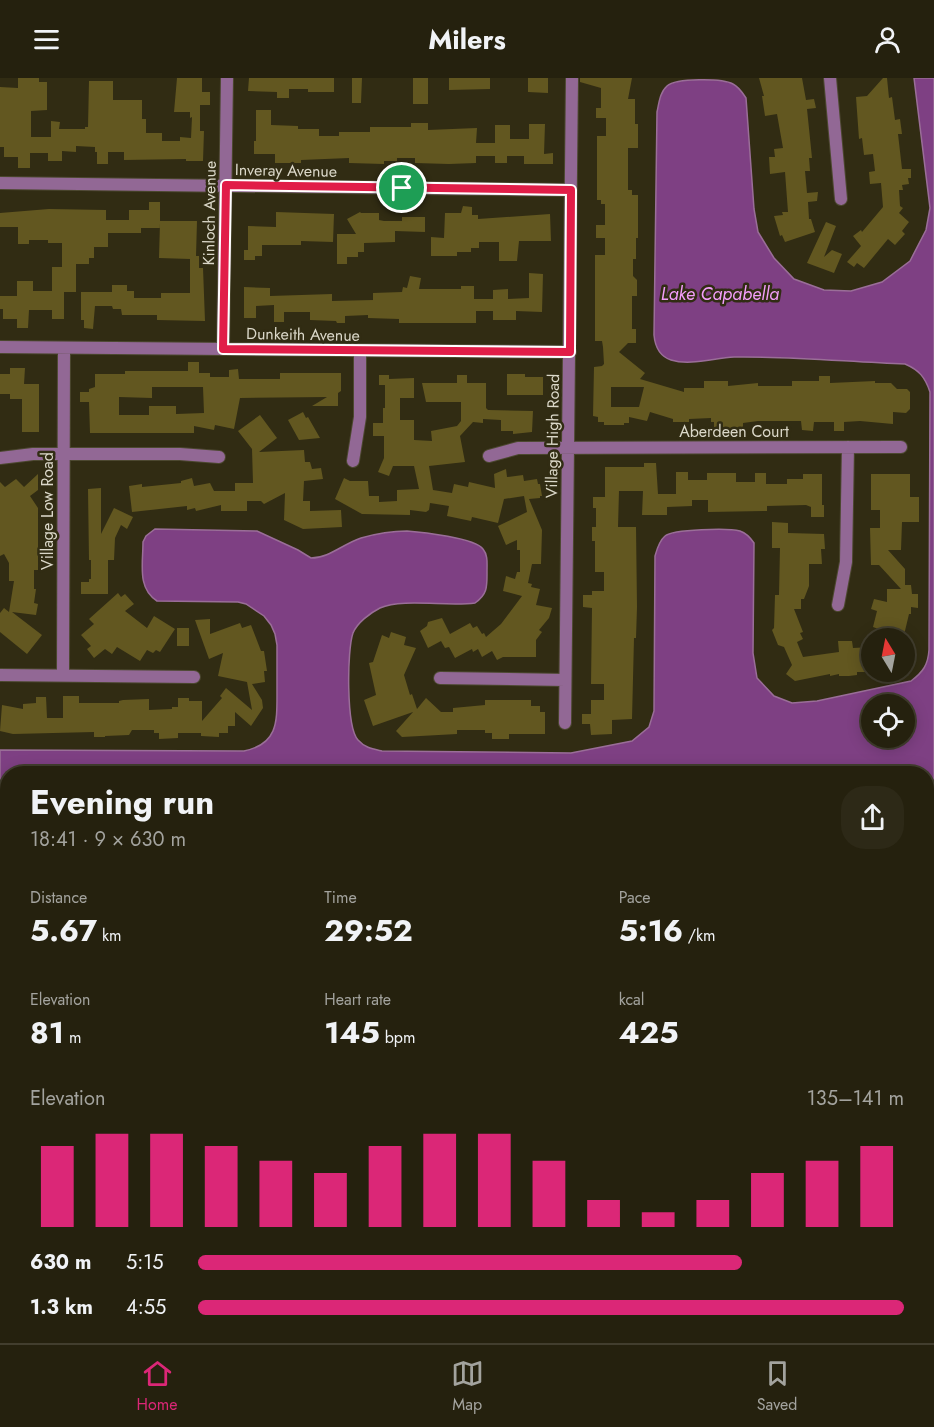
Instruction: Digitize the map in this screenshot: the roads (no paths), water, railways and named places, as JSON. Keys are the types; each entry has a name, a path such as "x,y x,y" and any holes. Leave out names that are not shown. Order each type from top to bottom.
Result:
{"street":[{"name":"Kinloch Avenue","path":"223,349 227,78"},
{"name":"Village High Road","path":"565,723 572,78"},
{"path":"830,78 841,199"},
{"name":"Inveray Avenue","path":"0,183 571,190"},
{"name":"Dunkeith Avenue","path":"0,347 360,352 570,352"},
{"name":"Village Low Road","path":"63,675 64,348"},
{"path":"353,461 360,417 360,352"},
{"path":"838,605 846,562 848,447"},
{"name":"Aberdeen Court","path":"489,456 518,448 901,447"},
{"path":"0,458 33,453 180,454 219,457"},
{"path":"0,675 194,676"},
{"path":"440,678 565,680"}],"water":[{"name":"Lake Capabella","path":"914,78 934,78 934,766 0,766 0,750 244,751 264,743 269,737 276,722 277,713 277,645 271,625 264,616 246,604 238,602 157,601 146,589 142,567 143,542 146,536 155,529 257,531 311,558 324,556 361,538 402,531 448,536 470,542 483,549 487,559 487,585 485,593 475,603 390,605 368,615 353,633 349,688 351,720 354,732 363,745 382,751 571,753 632,741 649,727 654,711 655,556 665,536 679,532 734,530 744,533 754,543 753,653 757,678 774,696 792,703 817,701 915,682 915,678 924,668 929,650 930,392 928,387 921,375 905,364 755,357 678,362 661,353 654,335 657,112 661,94 665,88 680,81 719,81 735,85 742,92 746,98 754,209 758,232 774,258 794,279 824,290 851,291 882,282 910,261 926,230 930,208"}]}
